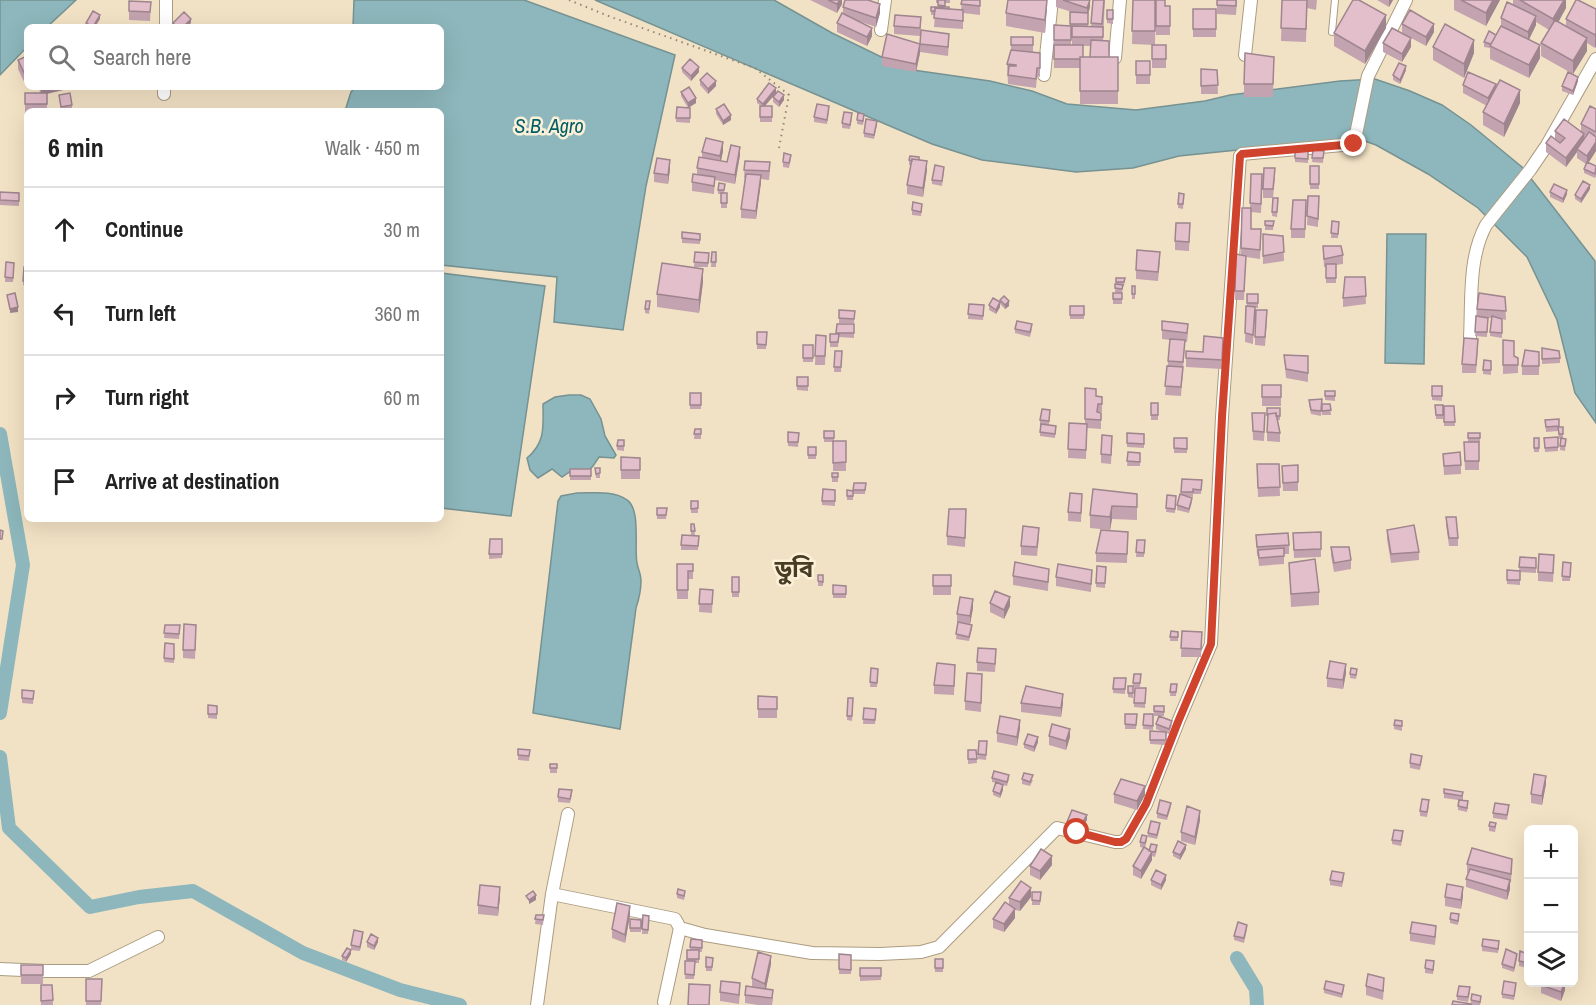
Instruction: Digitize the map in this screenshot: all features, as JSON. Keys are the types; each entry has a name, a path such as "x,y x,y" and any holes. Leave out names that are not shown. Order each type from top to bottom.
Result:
{"street":[{"path":"166,0 166,24"},
{"path":"881,30 885,0"},
{"path":"1044,75 1052,0"},
{"path":"1115,58 1120,0"},
{"path":"1245,55 1251,0"},
{"path":"680,928 705,935 812,953 921,952 939,947 1057,828 1115,842 1126,839 1146,804 1211,644 1222,417 1240,156 1282,149 1354,144 1368,76 1406,0"},
{"path":"1470,337 1475,260 1481,235 1486,225 1547,145 1596,59"},
{"path":"537,1005 552,894 568,814"},
{"path":"552,894 675,919 680,928 664,1002"},
{"path":"0,969 89,971 158,937"}],"lane":[{"path":"1332,32 1335,0"}],"path":[{"path":"569,0 755,68 789,95 779,148"}],"water":[{"path":"0,0 76,0 50,24 24,24 24,50 0,75"},
{"name":"S.B. Agro","path":"354,0 524,0 675,55 646,186 623,330 554,322 557,277 444,265 444,108 346,108 353,90 444,90 444,24 353,24"},
{"path":"595,0 774,0 832,33 906,69 990,81 1032,91 1067,104 1136,110 1205,101 1230,95 1340,81 1375,79 1410,91 1442,105 1471,125 1522,167 1595,261 1596,423 1575,393 1557,320 1527,257 1478,208 1428,174 1376,145 1362,140 1347,139 1179,156 1133,168 1076,172 982,160 932,144"},
{"path":"1387,234 1426,234 1424,364 1385,363"},
{"path":"444,273 545,286 511,516 444,508"},
{"path":"581,395 590,399 601,419 605,436 616,455 614,458 599,457 589,470 571,471 562,477 552,469 538,478 530,470 527,458 538,446 540,440 543,427 543,404 555,397"},
{"path":"577,493 603,493 622,497 631,505 636,520 636,556 641,584 620,729 533,713 558,501 561,496"}],"building":[{"path":"828,0 840,0 837,4"},
{"path":"845,0 868,0 880,4 876,18 843,7"},
{"path":"938,0 945,0 945,6 938,5"},
{"path":"962,0 980,0 980,6 961,4"},
{"path":"1008,0 1047,0 1045,20 1006,13"},
{"path":"1063,0 1090,0 1087,8"},
{"path":"1093,0 1104,0 1102,24 1091,23"},
{"path":"1133,0 1155,0 1155,31 1132,31"},
{"path":"1156,0 1165,0 1165,6 1170,6 1170,26 1156,26"},
{"path":"1217,0 1236,0 1236,6 1217,5"},
{"path":"1282,0 1307,0 1306,29 1281,28"},
{"path":"1353,0 1359,0 1386,15 1365,51 1334,33"},
{"path":"1461,0 1493,0 1486,13"},
{"path":"1520,0 1564,0 1553,19"},
{"path":"1576,0 1596,9 1595,35 1566,19"},
{"path":"129,1 151,2 150,12 129,11"},
{"path":"1507,2 1536,16 1528,32 1501,18"},
{"path":"931,7 949,7 949,9 935,8 935,11 931,11"},
{"path":"935,8 963,10 963,21 934,18"},
{"path":"1193,9 1216,9 1216,29 1193,29"},
{"path":"1107,10 1113,10 1113,19 1107,19"},
{"path":"1410,10 1434,24 1426,37 1402,24"},
{"path":"93,11 100,15 95,24 86,23"},
{"path":"184,12 191,19 186,24 173,23"},
{"path":"1070,12 1088,13 1088,24 1070,24"},
{"path":"842,13 872,28 867,37 837,23"},
{"path":"895,15 921,17 920,28 894,26"},
{"path":"1555,20 1587,38 1573,61 1541,43"},
{"path":"1445,24 1474,40 1464,64 1433,47"},
{"path":"1054,25 1071,26 1071,40 1054,40"},
{"path":"1072,26 1103,27 1103,37 1072,37"},
{"path":"1501,26 1540,45 1529,65 1490,46"},
{"path":"1392,28 1411,38 1402,54 1383,43"},
{"path":"921,30 949,34 948,47 920,44"},
{"path":"1489,31 1496,35 1491,44 1484,42"},
{"path":"887,34 920,44 916,64 882,57"},
{"path":"1011,37 1033,37 1033,45 1011,45"},
{"path":"1091,40 1109,41 1109,57 1090,57"},
{"path":"1054,45 1083,45 1083,57 1054,59"},
{"path":"1152,45 1166,45 1166,59 1152,59"},
{"path":"1011,50 1040,53 1040,68 1037,68 1036,79 1008,75 1009,66 1016,66 1007,64"},
{"path":"1245,53 1274,57 1273,84 1244,84"},
{"path":"24,57 24,73 18,60"},
{"path":"1080,57 1118,57 1118,91 1080,91"},
{"path":"690,59 699,67 691,76 682,68"},
{"path":"1136,61 1150,61 1150,75 1136,75"},
{"path":"1399,63 1406,66 1400,80 1393,75"},
{"path":"1201,69 1217,70 1218,85 1201,86"},
{"path":"1468,72 1496,84 1488,98 1463,85"},
{"path":"1568,72 1578,77 1573,91 1562,86"},
{"path":"707,73 716,81 708,89 700,80"},
{"path":"1500,80 1520,90 1504,124 1483,112"},
{"path":"769,83 776,88 763,104 757,99"},
{"path":"689,87 696,98 688,103 681,92"},
{"path":"778,91 784,95 779,102 773,97"},
{"path":"25,93 47,93 47,104 25,104"},
{"path":"70,93 72,105 61,107 59,95"},
{"path":"724,104 731,115 723,121 716,109"},
{"path":"817,104 829,106 827,120 814,117"},
{"path":"760,106 772,106 772,117 760,117"},
{"path":"1590,106 1596,109 1596,132 1581,124"},
{"path":"677,107 690,108 690,118 676,118"},
{"path":"844,112 852,113 850,125 842,123"},
{"path":"858,113 864,114 863,121 857,120"},
{"path":"866,119 877,121 874,135 864,133"},
{"path":"1564,119 1584,134 1566,158 1546,143 1551,136 1560,143 1565,138 1555,131"},
{"path":"1589,132 1596,137 1596,142 1587,156 1577,149"},
{"path":"706,138 723,142 720,156 702,152"},
{"path":"731,145 740,147 735,175 697,168 699,157 727,162"},
{"path":"1295,150 1308,151 1308,159 1295,158"},
{"path":"1313,150 1324,151 1323,158 1312,158"},
{"path":"784,153 791,155 789,163 783,162"},
{"path":"910,156 919,157 919,160 909,160"},
{"path":"657,158 670,160 668,175 654,173"},
{"path":"912,159 927,161 923,188 907,185"},
{"path":"745,161 770,162 769,171 744,170"},
{"path":"1587,162 1596,166 1595,174 1584,169"},
{"path":"935,165 944,167 942,181 932,180"},
{"path":"1310,166 1319,166 1319,184 1310,184"},
{"path":"1264,168 1275,168 1273,189 1263,189"},
{"path":"693,174 715,177 714,186 692,182"},
{"path":"746,174 761,175 756,211 741,209"},
{"path":"1251,174 1262,174 1261,204 1250,203"},
{"path":"1583,181 1590,185 1581,199 1575,195"},
{"path":"719,183 725,184 724,190 718,190"},
{"path":"1554,184 1567,190 1563,199 1550,192"},
{"path":"0,192 19,193 19,201 0,200"},
{"path":"721,193 727,193 727,203 721,203"},
{"path":"1179,193 1184,194 1183,204 1178,204"},
{"path":"1308,196 1319,196 1318,219 1307,216"},
{"path":"1273,198 1278,198 1277,212 1272,212"},
{"path":"1293,200 1306,200 1305,229 1291,229"},
{"path":"913,202 922,204 921,212 912,210"},
{"path":"1242,208 1251,208 1251,229 1261,229 1260,250 1241,248"},
{"path":"1265,221 1274,221 1273,226 1265,225"},
{"path":"1332,221 1339,222 1338,234 1331,233"},
{"path":"1176,223 1190,223 1189,242 1175,241"},
{"path":"682,232 700,234 700,240 682,238"},
{"path":"1263,234 1283,236 1284,252 1263,256"},
{"path":"1323,246 1341,246 1343,255 1324,259"},
{"path":"1137,250 1160,252 1158,272 1136,270"},
{"path":"695,252 709,253 708,263 694,262"},
{"path":"712,252 716,252 716,262 711,262"},
{"path":"1236,254 1246,256 1244,291 1235,291"},
{"path":"6,262 14,263 13,278 5,277"},
{"path":"662,263 703,269 699,300 657,294"},
{"path":"1326,264 1336,264 1336,278 1326,278"},
{"path":"1345,277 1365,277 1366,296 1343,298"},
{"path":"1116,278 1125,278 1124,282 1116,282"},
{"path":"1115,284 1123,285 1122,289 1115,288"},
{"path":"1132,286 1135,286 1135,294 1132,294"},
{"path":"15,293 18,307 10,309 7,295"},
{"path":"1113,293 1122,293 1122,299 1113,299"},
{"path":"1479,293 1505,297 1506,311 1477,309"},
{"path":"1247,294 1258,294 1258,303 1247,303"},
{"path":"1004,296 1009,301 1005,305 1000,300"},
{"path":"993,298 1000,302 996,310 989,305"},
{"path":"646,301 650,301 649,309 645,309"},
{"path":"969,304 984,305 983,316 968,314"},
{"path":"1070,306 1084,306 1084,315 1070,315"},
{"path":"1246,306 1255,307 1253,335 1245,333"},
{"path":"839,310 855,311 854,319 839,318"},
{"path":"1256,310 1267,310 1265,337 1255,337"},
{"path":"1476,316 1488,318 1487,332 1475,332"},
{"path":"1492,316 1502,319 1502,333 1490,332"},
{"path":"1017,321 1032,324 1030,332 1015,329"},
{"path":"1162,321 1188,324 1187,333 1162,330"},
{"path":"837,324 854,324 854,333 836,333"},
{"path":"757,332 767,332 766,345 757,344"},
{"path":"830,334 839,334 838,342 830,342"},
{"path":"816,335 826,336 825,356 815,356"},
{"path":"1204,336 1223,338 1222,360 1186,358 1186,351 1203,352"},
{"path":"1464,338 1478,339 1476,365 1462,364"},
{"path":"1170,339 1185,340 1183,362 1168,361"},
{"path":"1503,340 1514,341 1514,356 1518,358 1518,365 1503,365"},
{"path":"803,345 813,345 813,358 803,358"},
{"path":"1542,348 1559,351 1560,358 1542,359"},
{"path":"1525,350 1539,352 1539,366 1522,366"},
{"path":"835,351 842,351 841,367 834,367"},
{"path":"1284,355 1308,356 1308,373 1286,369"},
{"path":"1484,360 1491,361 1491,370 1483,370"},
{"path":"1167,366 1183,367 1181,387 1165,386"},
{"path":"797,377 808,377 808,386 797,386"},
{"path":"1262,385 1281,385 1281,397 1262,397"},
{"path":"1432,386 1442,386 1442,396 1432,396"},
{"path":"1085,388 1096,389 1096,396 1102,397 1102,404 1098,404 1097,412 1101,413 1101,420 1085,419"},
{"path":"1325,391 1335,391 1335,396 1325,396"},
{"path":"690,393 701,393 701,405 690,405"},
{"path":"1322,399 1321,411 1311,410 1309,400"},
{"path":"1151,403 1158,403 1158,415 1151,415"},
{"path":"1322,404 1330,404 1331,410 1322,411"},
{"path":"1435,405 1443,405 1443,415 1436,415"},
{"path":"1444,406 1454,406 1455,422 1444,422"},
{"path":"1267,408 1280,408 1280,416 1276,416 1276,413 1267,416"},
{"path":"1042,409 1050,410 1049,421 1040,420"},
{"path":"1252,413 1265,413 1264,432 1253,431"},
{"path":"1276,413 1280,433 1267,432 1268,414"},
{"path":"1559,419 1559,426 1546,427 1545,420"},
{"path":"1069,423 1087,424 1086,450 1068,449"},
{"path":"1041,424 1056,426 1055,434 1040,432"},
{"path":"1558,427 1563,427 1563,434 1559,434"},
{"path":"695,429 701,429 701,434 694,434"},
{"path":"824,431 834,431 834,438 824,438"},
{"path":"788,432 799,433 798,442 788,442"},
{"path":"1127,433 1144,434 1144,444 1127,443"},
{"path":"1468,433 1480,433 1480,438 1468,438"},
{"path":"1102,435 1112,436 1111,455 1101,454"},
{"path":"1558,437 1558,447 1545,448 1544,438"},
{"path":"1174,438 1187,438 1187,449 1174,448"},
{"path":"1534,438 1539,438 1539,448 1534,448"},
{"path":"1561,438 1566,439 1565,446 1560,446"},
{"path":"618,440 624,440 624,446 617,446"},
{"path":"833,441 846,441 846,462 833,463"},
{"path":"1464,442 1479,442 1479,461 1465,461"},
{"path":"808,447 816,447 816,455 808,455"},
{"path":"1128,452 1140,453 1140,462 1127,461"},
{"path":"1460,452 1461,465 1444,466 1443,454"},
{"path":"621,457 640,458 640,470 621,470"},
{"path":"1257,464 1279,464 1280,487 1258,488"},
{"path":"1298,465 1298,482 1283,483 1282,466"},
{"path":"595,468 600,468 600,473 596,474"},
{"path":"570,469 591,469 591,476 570,476"},
{"path":"832,473 838,473 838,477 832,477"},
{"path":"1182,479 1202,480 1201,490 1181,492"},
{"path":"854,483 866,483 865,490 853,490"},
{"path":"823,489 835,490 835,501 822,501"},
{"path":"1093,489 1137,494 1137,507 1112,506 1110,517 1090,515"},
{"path":"847,490 853,491 853,496 847,496"},
{"path":"1070,493 1082,494 1081,513 1068,512"},
{"path":"1180,494 1192,498 1189,509 1177,505"},
{"path":"1167,495 1176,496 1175,509 1166,508"},
{"path":"691,501 698,501 698,508 691,509"},
{"path":"657,508 667,508 666,515 657,515"},
{"path":"949,509 966,509 965,538 947,536"},
{"path":"1446,517 1456,517 1458,538 1449,538"},
{"path":"691,524 694,524 695,531 691,531"},
{"path":"1414,525 1419,552 1391,554 1387,530"},
{"path":"1023,526 1039,528 1037,547 1021,546"},
{"path":"1101,530 1128,532 1127,554 1096,553"},
{"path":"1321,532 1321,549 1294,550 1293,533"},
{"path":"1288,533 1289,545 1257,547 1256,535"},
{"path":"682,535 699,536 698,546 681,545"},
{"path":"490,539 502,539 502,554 489,554"},
{"path":"1137,540 1145,540 1144,553 1136,552"},
{"path":"1331,547 1349,547 1351,560 1334,563"},
{"path":"1284,548 1284,556 1259,558 1258,550"},
{"path":"1539,554 1554,555 1553,573 1538,572"},
{"path":"1520,557 1536,558 1536,568 1519,567"},
{"path":"1315,559 1319,592 1291,594 1289,563"},
{"path":"1015,562 1049,569 1048,582 1013,576"},
{"path":"1563,562 1571,563 1570,577 1562,576"},
{"path":"677,564 693,564 693,571 688,571 688,590 677,590"},
{"path":"1058,564 1092,570 1091,584 1056,577"},
{"path":"1097,566 1106,567 1105,583 1096,583"},
{"path":"1507,570 1520,571 1520,580 1507,580"},
{"path":"818,575 823,575 823,582 818,581"},
{"path":"933,575 951,575 951,586 933,586"},
{"path":"732,577 739,577 739,592 732,592"},
{"path":"833,585 846,586 846,594 833,594"},
{"path":"700,589 713,590 712,604 699,604"},
{"path":"995,591 1010,597 1004,610 990,603"},
{"path":"960,597 973,599 970,616 957,614"},
{"path":"958,622 972,625 969,637 956,634"},
{"path":"184,624 196,625 195,650 183,650"},
{"path":"165,625 180,625 179,634 164,633"},
{"path":"1171,631 1178,632 1178,637 1170,637"},
{"path":"1182,631 1202,632 1201,649 1181,648"},
{"path":"165,643 174,644 174,659 164,658"},
{"path":"978,648 996,649 995,664 977,662"},
{"path":"1330,661 1346,664 1343,680 1327,678"},
{"path":"937,663 955,665 954,686 934,685"},
{"path":"871,668 878,669 877,683 870,682"},
{"path":"1351,668 1357,669 1356,675 1350,674"},
{"path":"967,673 982,674 981,703 965,701"},
{"path":"1134,674 1141,674 1140,683 1133,683"},
{"path":"1114,678 1126,678 1125,689 1113,689"},
{"path":"1171,684 1177,684 1176,692 1170,692"},
{"path":"1026,686 1063,694 1061,708 1021,703"},
{"path":"1128,686 1133,686 1133,693 1128,693"},
{"path":"1135,688 1146,688 1145,703 1134,703"},
{"path":"22,690 34,691 33,699 22,698"},
{"path":"758,696 777,697 777,709 758,709"},
{"path":"848,698 853,698 852,716 847,716"},
{"path":"208,705 217,706 217,714 208,714"},
{"path":"1154,706 1164,706 1164,712 1154,711"},
{"path":"864,708 876,709 875,720 863,719"},
{"path":"1125,714 1137,714 1136,725 1125,724"},
{"path":"1144,714 1153,714 1153,726 1143,725"},
{"path":"1000,716 1020,720 1017,737 997,733"},
{"path":"1159,716 1172,721 1169,729 1156,724"},
{"path":"1395,720 1402,721 1402,726 1394,725"},
{"path":"1052,724 1070,729 1066,741 1049,736"},
{"path":"1150,731 1166,732 1166,740 1150,740"},
{"path":"1028,734 1038,737 1034,747 1024,744"},
{"path":"979,741 987,741 986,755 978,754"},
{"path":"518,749 530,750 529,756 518,755"},
{"path":"968,750 976,750 977,759 968,759"},
{"path":"1411,754 1422,756 1420,765 1410,763"},
{"path":"550,764 557,764 557,768 550,768"},
{"path":"994,771 1009,775 1007,782 992,778"},
{"path":"1024,773 1033,775 1030,782 1022,779"},
{"path":"1534,774 1546,776 1542,796 1531,794"},
{"path":"1121,779 1145,786 1137,801 1114,794"},
{"path":"996,782 1003,785 1000,794 993,791"},
{"path":"559,789 572,790 570,799 558,797"},
{"path":"1444,789 1463,792 1462,796 1444,793"},
{"path":"1422,799 1429,800 1427,812 1420,811"},
{"path":"1160,800 1171,803 1167,816 1157,813"},
{"path":"1459,800 1468,801 1467,808 1458,806"},
{"path":"1495,803 1509,805 1507,815 1493,813"},
{"path":"1187,806 1200,811 1195,837 1181,832"},
{"path":"1072,810 1087,815 1081,825 1067,822"},
{"path":"1151,821 1160,823 1157,835 1148,833"},
{"path":"1490,822 1496,823 1495,827 1489,826"},
{"path":"1394,830 1403,831 1401,841 1392,840"},
{"path":"1142,835 1147,836 1145,843 1140,842"},
{"path":"1178,841 1186,845 1180,855 1173,852"},
{"path":"1151,844 1157,845 1155,852 1149,851"},
{"path":"1144,847 1152,852 1141,871 1133,866"},
{"path":"1472,848 1512,859 1511,874 1467,864"},
{"path":"1041,849 1052,856 1040,871 1030,866"},
{"path":"1470,869 1510,880 1507,891 1466,879"},
{"path":"1156,870 1166,875 1161,885 1151,880"},
{"path":"1332,871 1344,873 1342,882 1330,880"},
{"path":"1021,881 1031,888 1020,902 1009,898"},
{"path":"1447,884 1463,887 1461,900 1445,897"},
{"path":"480,885 500,887 498,908 478,905"},
{"path":"678,889 685,891 684,896 677,894"},
{"path":"533,891 536,895 529,900 526,896"},
{"path":"1032,892 1041,892 1040,901 1032,900"},
{"path":"1005,902 1015,909 1004,924 993,919"},
{"path":"617,903 630,906 625,935 612,929"},
{"path":"1451,913 1459,914 1458,921 1450,919"},
{"path":"536,915 544,915 543,920 535,919"},
{"path":"643,915 649,916 648,930 642,929"},
{"path":"630,919 641,920 641,928 630,928"},
{"path":"1238,922 1247,925 1244,938 1234,936"},
{"path":"1412,922 1436,926 1435,937 1410,933"},
{"path":"354,930 363,932 360,947 351,945"},
{"path":"371,934 378,938 374,946 367,942"},
{"path":"691,939 702,940 702,948 690,947"},
{"path":"1483,939 1499,941 1498,949 1482,946"},
{"path":"347,948 351,950 346,958 342,956"},
{"path":"1506,949 1517,954 1514,968 1502,964"},
{"path":"687,950 699,950 699,959 687,959"},
{"path":"1520,951 1524,952 1524,962 1519,961"},
{"path":"758,952 771,956 765,984 752,978"},
{"path":"839,954 851,955 851,970 839,969"},
{"path":"706,957 713,958 712,967 706,967"},
{"path":"935,959 943,959 943,968 935,968"},
{"path":"1426,960 1434,961 1433,970 1425,968"},
{"path":"685,961 695,961 694,975 685,974"},
{"path":"21,965 43,965 43,975 21,975"},
{"path":"860,968 881,968 881,976 860,976"},
{"path":"1368,974 1384,978 1383,991 1366,986"},
{"path":"86,979 102,979 101,1001 86,1001"},
{"path":"721,981 740,983 739,995 720,992"},
{"path":"1326,981 1344,985 1342,994 1324,989"},
{"path":"1504,981 1516,983 1514,996 1502,994"},
{"path":"689,984 710,985 709,1005 688,1005"},
{"path":"41,985 52,985 53,1000 41,1001"},
{"path":"746,986 773,990 772,998 745,995"},
{"path":"1459,986 1470,987 1468,997 1457,996"},
{"path":"1547,987 1563,987 1561,992"},
{"path":"1472,994 1481,996 1480,1002 1471,1000"},
{"path":"1453,1001 1471,1004 1471,1005 1452,1005"}],"waterway":[{"path":"0,434 23,565 0,713"},
{"path":"0,757 9,828 90,907 139,897 193,891 303,953 400,990 460,1005"},
{"path":"1237,958 1256,989 1257,1005"}],"district":[{"name":"ডুবি","path":"794,569"}],"route":[{"path":"1077,832 1115,842 1126,839 1146,804 1211,644 1222,417 1240,156 1282,149 1354,144"}]}
